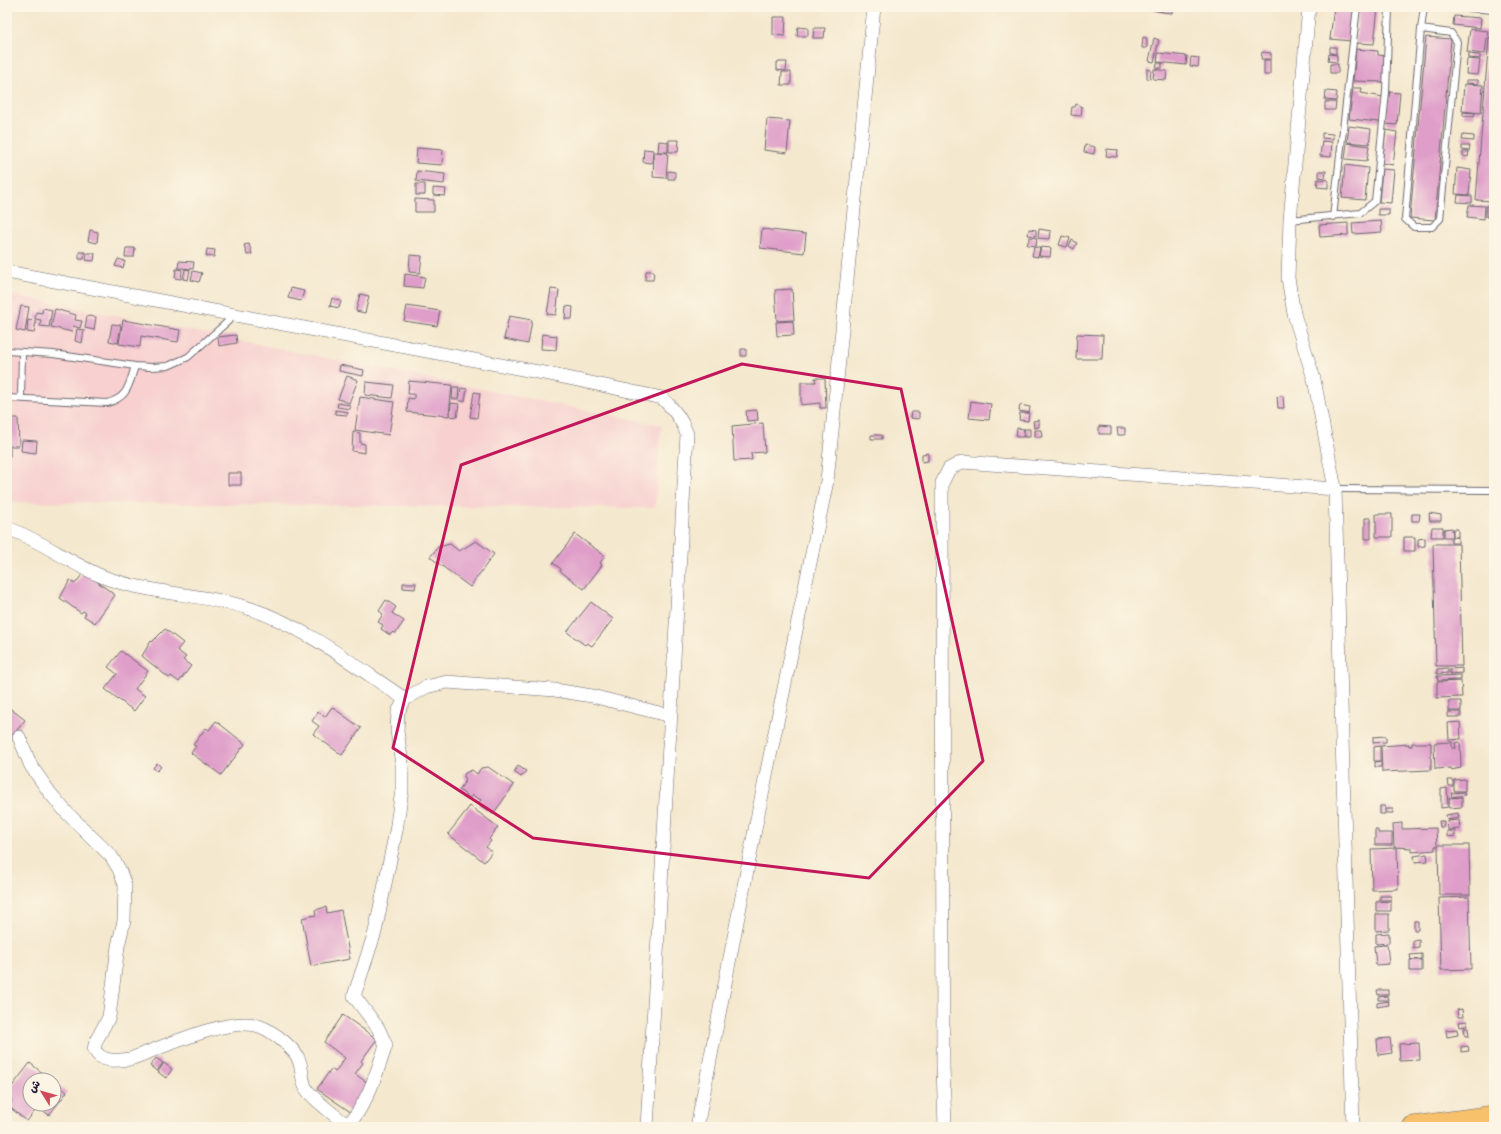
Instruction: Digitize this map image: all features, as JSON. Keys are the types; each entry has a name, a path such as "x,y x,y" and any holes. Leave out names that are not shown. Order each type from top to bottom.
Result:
{"highway":[{"path":"1413,1127 1494,1116"}],"street":[{"path":"697,1127 757,822 827,482 874,7"},
{"path":"1309,7 1290,220 1288,278 1294,314 1314,379 1335,490 1353,1127"},
{"path":"7,272 556,375 662,398 684,424 687,434 647,1127"},
{"path":"945,1127 943,1066 942,483 949,470 962,462 1335,490"},
{"path":"7,528 28,535 95,574 112,580 141,589 214,599 252,609 276,619 324,645 405,699"},
{"path":"20,737 31,766 50,793 66,813 110,856 119,869 125,884 124,921 118,946 109,1017 96,1041 94,1049 97,1055 111,1060 130,1059 219,1027 239,1023 257,1025 274,1034 295,1053 301,1062 306,1089 347,1126 367,1096 386,1045 378,1028 354,996 375,932 396,831 402,790 402,764 397,730 398,712 405,699 426,687 447,682 555,690 592,696 671,716"}],"lane":[{"path":"1333,216 1357,7"},
{"path":"1290,220 1360,213 1375,201 1386,92 1389,7"},
{"path":"1421,29 1451,32 1457,42 1440,219 1432,227 1414,227 1405,219 1421,29 1424,7"},
{"path":"1458,7 1494,10"},
{"path":"7,351 135,366 168,366 188,357 235,315"},
{"path":"20,398 22,352"},
{"path":"7,398 107,403 118,401 129,384 135,366"},
{"path":"1335,490 1494,490"}],"highlighted area":[{"path":"742,364 901,389 983,761 869,878 533,838 393,748 461,465"}],"shaded area":[{"path":"7,294 661,425 655,508 7,502"}],"building":[{"path":"1154,7 1162,7 1161,12 1153,10"},
{"path":"1163,7 1173,7 1172,13 1162,12"},
{"path":"1334,7 1354,7 1351,41 1330,39"},
{"path":"1359,7 1378,7 1374,44 1356,43"},
{"path":"1454,16 1481,18 1480,28 1453,25"},
{"path":"773,17 786,17 785,36 773,35"},
{"path":"798,27 808,28 808,36 797,36"},
{"path":"814,28 825,28 824,38 813,38"},
{"path":"1470,29 1488,31 1485,54 1467,52"},
{"path":"1143,37 1147,38 1147,48 1142,48"},
{"path":"1426,37 1451,39 1435,220 1410,218"},
{"path":"1489,37 1494,38 1494,201 1476,200"},
{"path":"1154,38 1159,40 1154,62 1149,61"},
{"path":"1330,47 1336,47 1336,54 1330,53"},
{"path":"1356,49 1378,51 1378,55 1387,56 1384,82 1353,81"},
{"path":"1262,52 1271,53 1271,59 1261,59"},
{"path":"1158,53 1187,56 1186,65 1157,62"},
{"path":"1329,54 1337,55 1337,62 1328,61"},
{"path":"1468,54 1480,55 1480,59 1468,58"},
{"path":"1191,57 1199,58 1198,67 1190,66"},
{"path":"1467,59 1480,60 1478,75 1466,74"},
{"path":"1264,60 1270,60 1270,75 1264,75"},
{"path":"777,62 787,62 786,71 777,70"},
{"path":"1157,63 1162,63 1162,68 1156,68"},
{"path":"1330,64 1338,64 1338,73 1330,73"},
{"path":"1147,69 1151,70 1150,79 1147,78"},
{"path":"1154,69 1167,71 1166,80 1153,79"},
{"path":"782,72 791,72 791,85 781,85"},
{"path":"1466,80 1478,80 1478,84 1466,83"},
{"path":"1464,84 1483,85 1481,113 1462,111"},
{"path":"1353,88 1362,88 1361,93 1383,97 1380,122 1349,119"},
{"path":"1326,91 1337,92 1336,101 1325,100"},
{"path":"1388,92 1400,93 1397,125 1386,124"},
{"path":"1325,102 1336,102 1335,110 1325,110"},
{"path":"1076,104 1082,107 1081,116 1071,115 1072,107 1075,107"},
{"path":"1463,112 1475,113 1474,117 1463,116"},
{"path":"767,119 790,121 787,153 764,150"},
{"path":"1349,126 1371,129 1369,144 1347,142"},
{"path":"1386,130 1397,132 1393,165 1382,163"},
{"path":"1322,133 1333,134 1333,139 1322,138"},
{"path":"1463,135 1474,136 1474,141 1462,140"},
{"path":"669,140 679,140 678,152 669,152"},
{"path":"659,141 668,142 668,152 658,152"},
{"path":"1322,141 1332,142 1331,157 1320,156"},
{"path":"1347,143 1369,146 1367,161 1345,159"},
{"path":"1085,145 1095,147 1094,154 1084,152"},
{"path":"1462,146 1470,146 1469,151 1462,150"},
{"path":"417,148 443,150 442,165 416,163"},
{"path":"644,149 653,150 652,163 643,162"},
{"path":"1107,149 1118,150 1117,157 1106,156"},
{"path":"654,152 668,153 666,178 653,177"},
{"path":"1463,152 1469,152 1468,157 1463,156"},
{"path":"1345,165 1368,168 1365,200 1342,198"},
{"path":"1457,168 1471,170 1469,195 1455,194"},
{"path":"1382,169 1394,170 1391,203 1379,202"},
{"path":"417,171 445,174 444,184 416,181"},
{"path":"668,171 675,172 675,179 668,179"},
{"path":"1319,171 1326,171 1325,178 1319,177"},
{"path":"1318,179 1328,180 1328,188 1317,187"},
{"path":"416,184 425,184 425,195 416,195"},
{"path":"433,188 446,189 445,196 433,195"},
{"path":"1458,195 1472,196 1472,203 1457,202"},
{"path":"415,199 434,200 434,212 415,212"},
{"path":"1469,205 1485,206 1484,219 1467,217"},
{"path":"1486,206 1494,206 1494,217 1486,217"},
{"path":"1378,209 1389,209 1389,215 1378,215"},
{"path":"1381,221 1382,232 1353,234 1352,223"},
{"path":"1348,223 1348,235 1320,237 1319,225"},
{"path":"762,229 806,234 804,253 760,248"},
{"path":"1029,229 1036,230 1036,236 1028,235"},
{"path":"1039,229 1051,231 1050,239 1038,238"},
{"path":"90,230 98,232 97,243 88,241"},
{"path":"1062,236 1070,238 1067,247 1059,245"},
{"path":"1030,237 1037,238 1036,246 1027,245"},
{"path":"1072,240 1077,243 1074,249 1069,246"},
{"path":"249,244 252,254 247,255 244,245"},
{"path":"1034,247 1040,248 1038,257 1032,256"},
{"path":"1041,247 1051,248 1050,257 1039,256"},
{"path":"126,248 135,248 134,257 125,257"},
{"path":"207,249 215,250 214,257 206,256"},
{"path":"79,252 85,252 84,259 79,259"},
{"path":"87,253 95,253 94,261 86,260"},
{"path":"410,255 422,256 420,273 409,272"},
{"path":"118,259 125,261 123,268 115,266"},
{"path":"179,261 194,262 193,269 178,268"},
{"path":"176,269 182,270 181,279 175,278"},
{"path":"185,269 190,270 188,280 183,279"},
{"path":"193,271 202,273 199,282 191,280"},
{"path":"646,271 654,271 653,280 645,280"},
{"path":"405,274 425,277 423,288 404,286"},
{"path":"291,288 304,291 301,301 288,298"},
{"path":"551,289 559,290 556,315 547,314"},
{"path":"792,289 794,320 777,321 775,290"},
{"path":"360,294 369,296 365,313 356,311"},
{"path":"332,298 341,301 339,308 330,306"},
{"path":"21,306 29,307 25,332 16,330"},
{"path":"407,306 440,311 437,326 404,321"},
{"path":"566,306 573,307 572,319 565,319"},
{"path":"43,308 52,310 49,327 40,326 41,320 35,319 36,312 42,313"},
{"path":"55,309 76,315 75,320 82,321 80,328 73,326 72,332 51,327"},
{"path":"87,316 96,317 94,330 85,328"},
{"path":"509,316 532,320 528,344 504,339"},
{"path":"28,320 36,321 34,333 27,332"},
{"path":"123,320 180,330 178,342 141,336 140,347 119,344"},
{"path":"793,321 794,335 777,336 776,322"},
{"path":"112,324 121,325 118,343 109,341"},
{"path":"77,329 84,330 82,343 75,341"},
{"path":"542,334 557,336 556,350 541,349"},
{"path":"1077,334 1103,335 1102,359 1076,359"},
{"path":"236,335 237,343 219,346 218,337"},
{"path":"741,349 746,349 746,356 741,356"},
{"path":"340,365 364,370 363,376 339,371"},
{"path":"347,376 358,380 349,403 338,399"},
{"path":"815,378 825,378 826,408 820,408 820,403 801,405 801,382 816,382"},
{"path":"409,381 452,385 449,416 407,412 408,398 414,399 414,394 408,394"},
{"path":"366,382 394,385 392,398 365,395"},
{"path":"453,387 459,387 458,399 452,399"},
{"path":"461,388 467,389 465,401 459,401"},
{"path":"474,392 480,393 477,418 470,417"},
{"path":"1283,396 1284,408 1278,408 1277,397"},
{"path":"360,397 394,402 389,435 355,430"},
{"path":"971,401 991,404 989,420 969,418"},
{"path":"338,403 350,405 350,409 337,407"},
{"path":"451,403 459,404 457,417 450,416"},
{"path":"1020,405 1030,407 1029,413 1019,411"},
{"path":"335,410 348,412 347,415 335,414"},
{"path":"757,410 758,420 747,421 746,411"},
{"path":"911,412 919,412 919,419 910,418"},
{"path":"1020,413 1029,413 1028,421 1019,420"},
{"path":"7,418 18,418 19,446 10,446 10,456 7,456"},
{"path":"1039,420 1039,427 1034,428 1033,421"},
{"path":"763,423 765,452 751,453 752,460 734,461 732,426"},
{"path":"1099,426 1111,427 1111,434 1099,434"},
{"path":"1017,428 1024,429 1023,437 1016,437"},
{"path":"1117,428 1125,428 1125,435 1118,435"},
{"path":"1024,429 1030,429 1030,437 1024,437"},
{"path":"1035,430 1041,430 1042,437 1035,437"},
{"path":"353,432 360,433 360,443 365,444 365,453 352,451"},
{"path":"871,435 882,435 882,439 871,439"},
{"path":"22,440 37,441 36,453 21,451"},
{"path":"928,453 928,461 922,462 922,454"},
{"path":"228,473 241,473 241,485 228,485"},
{"path":"1429,513 1441,515 1441,521 1430,521"},
{"path":"1376,514 1392,514 1392,537 1376,537"},
{"path":"1412,514 1420,514 1419,521 1412,521"},
{"path":"1365,518 1371,518 1371,539 1365,539"},
{"path":"1432,527 1443,527 1443,537 1431,537"},
{"path":"1452,528 1453,537 1444,537 1444,529"},
{"path":"1453,529 1458,529 1458,537 1453,537"},
{"path":"575,534 605,556 600,563 602,565 584,589 560,571 561,569 553,563"},
{"path":"1404,537 1415,537 1415,551 1404,551"},
{"path":"1458,537 1458,543 1451,543 1451,538"},
{"path":"1425,538 1425,546 1418,547 1418,539"},
{"path":"476,541 494,554 470,587 430,557 438,547 450,544 459,551"},
{"path":"1433,544 1459,544 1462,666 1436,666"},
{"path":"84,572 115,595 95,623 84,616 86,613 83,611 81,613 60,598 70,580 75,584"},
{"path":"403,583 416,583 415,589 403,588"},
{"path":"386,600 396,607 392,613 404,621 395,634 393,632 390,635 381,629 383,625 378,622 383,614 379,611"},
{"path":"591,602 613,619 592,646 587,643 585,645 567,632"},
{"path":"165,629 183,643 177,650 186,657 183,660 191,666 179,682 171,676 169,678 142,656 151,641 152,642"},
{"path":"121,651 148,671 135,689 145,696 134,711 105,689 117,674 108,667"},
{"path":"1448,668 1448,673 1437,674 1437,669"},
{"path":"1462,668 1462,673 1450,674 1450,669"},
{"path":"1461,675 1461,680 1438,681 1437,676"},
{"path":"1461,681 1462,697 1437,698 1437,682"},
{"path":"1449,701 1461,701 1461,711 1449,711"},
{"path":"7,706 25,720 7,743"},
{"path":"332,707 361,728 342,755 313,734 319,726 312,721 318,712 325,717"},
{"path":"1448,712 1461,712 1461,717 1448,717"},
{"path":"216,721 245,744 221,775 191,753 196,746 193,745 206,728 209,730"},
{"path":"1460,722 1461,739 1449,740 1448,723"},
{"path":"1386,736 1386,742 1373,743 1373,737"},
{"path":"1452,742 1452,748 1456,748 1455,743 1460,742 1461,768 1451,770 1451,768 1435,769 1434,743"},
{"path":"1412,743 1431,743 1431,770 1382,772 1381,746 1409,744 1409,746 1412,746"},
{"path":"1380,746 1380,761 1374,761 1374,747"},
{"path":"1381,761 1381,767 1375,767 1375,762"},
{"path":"157,763 161,767 157,771 153,768"},
{"path":"518,766 526,771 521,777 514,772"},
{"path":"488,767 514,785 493,814 478,804 481,800 472,795 470,798 459,790 466,780 464,776 465,773 472,770 477,774 481,768"},
{"path":"1465,779 1465,791 1454,791 1454,780"},
{"path":"1448,780 1453,780 1453,786 1449,786"},
{"path":"1447,788 1448,807 1441,808 1441,789"},
{"path":"1464,792 1465,795 1452,797 1451,793"},
{"path":"1462,797 1462,807 1449,808 1449,798"},
{"path":"470,806 498,827 489,839 491,841 486,847 492,852 484,862 448,834"},
{"path":"1380,806 1385,806 1385,814 1380,814"},
{"path":"1386,809 1393,809 1393,813 1386,813"},
{"path":"1458,813 1459,818 1447,820 1446,815"},
{"path":"1459,820 1460,829 1448,830 1447,821"},
{"path":"1439,821 1444,821 1444,827 1440,827"},
{"path":"1402,823 1402,829 1436,828 1437,846 1435,846 1435,850 1412,852 1412,848 1394,847 1393,824"},
{"path":"1375,830 1378,830 1378,833 1392,833 1392,845 1375,845"},
{"path":"1447,831 1455,831 1455,836 1447,837"},
{"path":"1438,845 1469,845 1470,895 1439,895"},
{"path":"1397,848 1398,889 1372,890 1371,849"},
{"path":"1427,854 1428,861 1415,862 1414,856"},
{"path":"1380,896 1391,896 1391,900 1380,900"},
{"path":"1469,897 1471,969 1441,970 1439,898"},
{"path":"1391,901 1391,911 1376,911 1376,902"},
{"path":"326,907 327,913 341,910 350,959 311,966 302,918 316,915 315,910"},
{"path":"1376,914 1389,914 1389,930 1376,931"},
{"path":"1414,921 1418,921 1418,930 1414,930"},
{"path":"1389,933 1389,943 1376,944 1376,934"},
{"path":"1419,939 1419,947 1413,948 1413,940"},
{"path":"1387,945 1389,964 1376,965 1374,946"},
{"path":"1422,954 1422,959 1411,960 1410,955"},
{"path":"1410,960 1422,960 1422,971 1410,971"},
{"path":"1377,990 1388,990 1388,995 1378,995"},
{"path":"1387,996 1388,1000 1378,1000 1378,997"},
{"path":"1388,1001 1389,1005 1377,1007 1377,1003"},
{"path":"1462,1009 1463,1017 1458,1017 1457,1010"},
{"path":"343,1015 377,1039 361,1061 363,1063 355,1074 371,1085 352,1113 317,1089 331,1069 335,1072 345,1058 324,1042"},
{"path":"1467,1021 1467,1026 1460,1027 1459,1022"},
{"path":"1464,1028 1468,1028 1469,1036 1465,1036"},
{"path":"1457,1029 1458,1035 1447,1037 1446,1030"},
{"path":"1390,1038 1392,1053 1378,1055 1377,1039"},
{"path":"1419,1043 1420,1060 1400,1061 1399,1044"},
{"path":"1468,1046 1469,1051 1461,1052 1461,1047"},
{"path":"156,1058 163,1063 157,1071 150,1066"},
{"path":"30,1063 41,1072 23,1072"},
{"path":"164,1063 172,1069 166,1078 158,1072"},
{"path":"22,1073 22,1112 34,1112 27,1121 8,1106 12,1101 7,1097 7,1093"},
{"path":"62,1088 67,1092 62,1098"}]}
